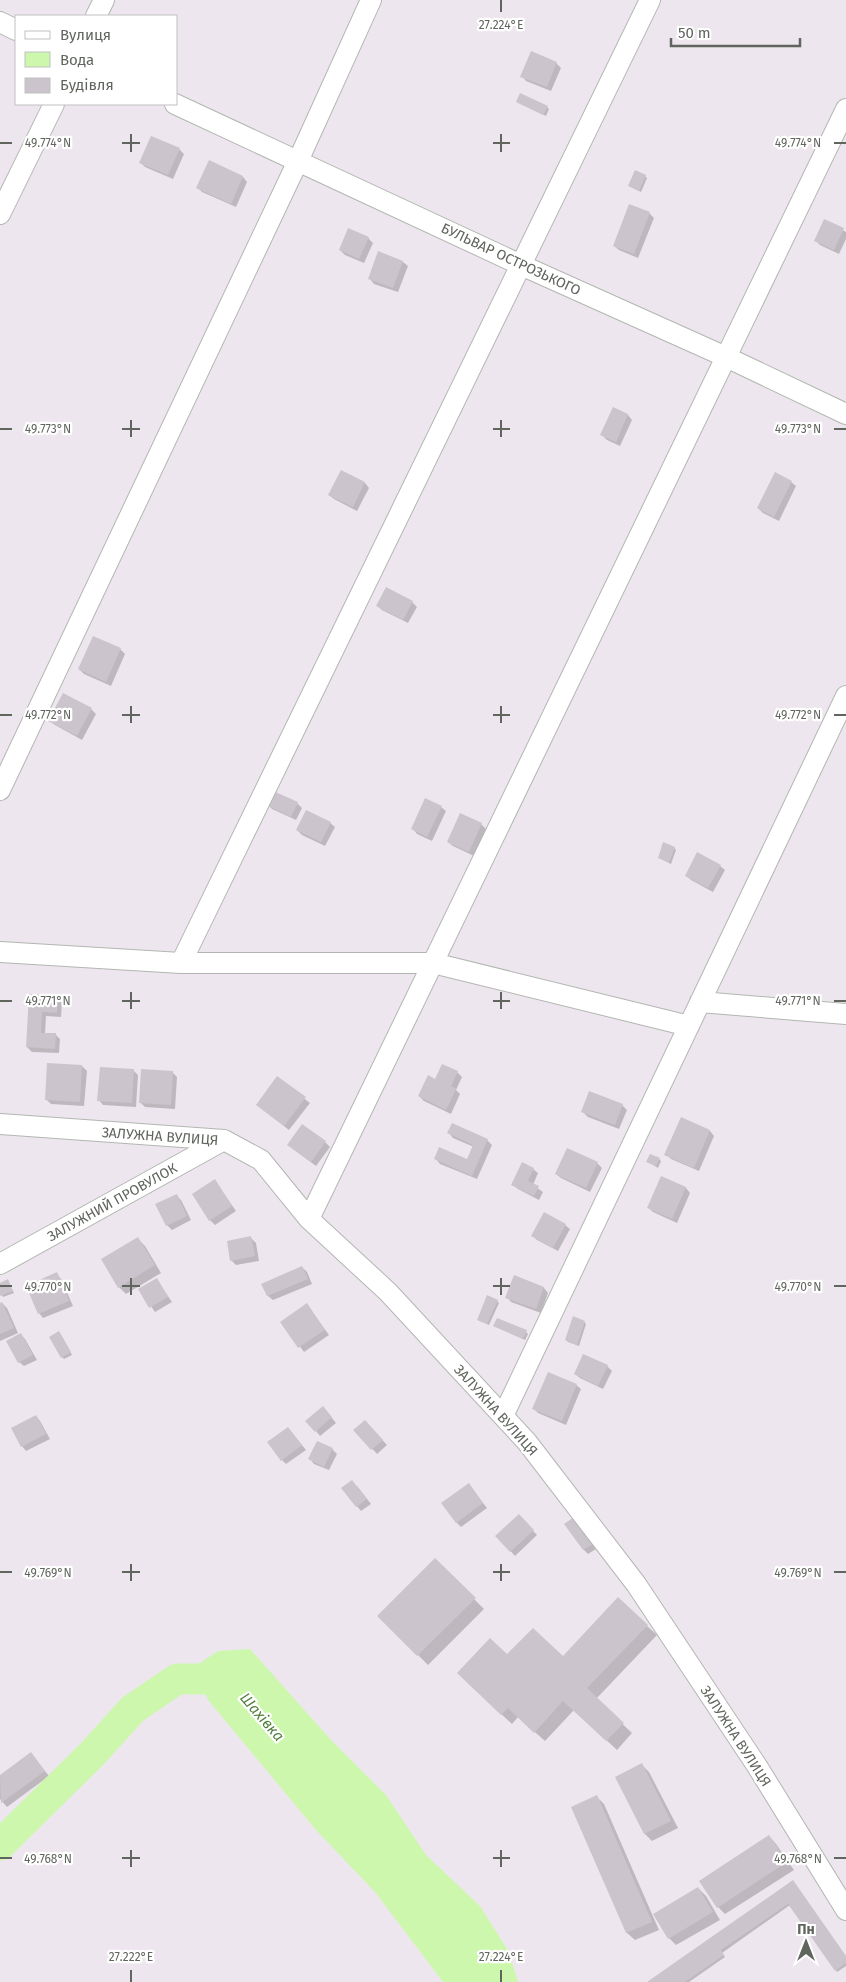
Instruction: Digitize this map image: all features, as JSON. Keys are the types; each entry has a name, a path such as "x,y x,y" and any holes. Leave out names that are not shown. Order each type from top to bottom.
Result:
{"street":[{"path":"96,15 104,0"},
{"path":"0,790 298,161 371,0"},
{"path":"181,963 650,0"},
{"path":"0,22 15,30"},
{"path":"0,214 54,105"},
{"name":"БУЛЬВАР ОСТРОЗЬКОГО","path":"177,105 846,414"},
{"path":"309,1219 846,109"},
{"path":"503,1416 846,696"},
{"path":"0,952 181,963 433,963 689,1026"},
{"path":"700,1002 846,1014"},
{"name":"ЗАЛУЖНА ВУЛИЦЯ","path":"0,1124 224,1140 261,1160 309,1219 388,1292 527,1442 636,1584 757,1766 846,1910"},
{"name":"ЗАЛУЖНИЙ ПРОВУЛОК","path":"0,1264 224,1140"}],"water":[{"path":"250,1649 331,1740 386,1795 426,1855 480,1906 509,1952 518,1982 443,1982 375,1892 316,1830 208,1700 198,1676 200,1663 218,1651"}],"building":[{"path":"531,51 557,62 547,87 520,77"},
{"path":"520,93 548,106 543,115 516,102"},
{"path":"151,136 180,148 168,175 139,163"},
{"path":"209,160 243,176 231,204 196,188"},
{"path":"635,170 646,175 639,191 628,186"},
{"path":"629,204 650,212 634,254 613,246"},
{"path":"824,219 844,228 834,250 814,241"},
{"path":"348,228 369,237 359,259 339,250"},
{"path":"378,251 403,261 393,288 368,279"},
{"path":"613,407 628,414 616,442 600,435"},
{"path":"341,470 365,482 353,507 328,495"},
{"path":"775,472 792,481 774,517 757,508"},
{"path":"386,587 413,601 403,620 376,606"},
{"path":"93,636 121,648 106,682 78,669"},
{"path":"63,693 92,708 77,736 48,721"},
{"path":"273,791 298,802 291,817 266,805"},
{"path":"425,798 442,806 427,837 411,829"},
{"path":"306,810 331,822 321,842 296,830"},
{"path":"460,813 482,823 469,852 447,842"},
{"path":"663,842 675,847 669,862 658,858"},
{"path":"697,852 721,865 708,888 685,876"},
{"path":"29,994 58,996 57,1013 42,1012 41,1033 56,1033 55,1049 26,1047"},
{"path":"47,1063 82,1065 80,1102 45,1100"},
{"path":"442,1064 458,1071 451,1086 456,1089 446,1110 418,1096 428,1075 435,1079"},
{"path":"100,1067 134,1069 132,1103 97,1101"},
{"path":"141,1069 173,1071 171,1105 139,1103"},
{"path":"277,1076 306,1097 284,1126 256,1105"},
{"path":"589,1091 623,1104 615,1125 581,1112"},
{"path":"681,1117 710,1130 694,1168 664,1155"},
{"path":"452,1123 488,1139 472,1176 434,1159 439,1147 467,1159 473,1145 447,1133"},
{"path":"302,1124 326,1141 311,1162 287,1145"},
{"path":"567,1148 598,1162 586,1188 555,1174"},
{"path":"650,1154 660,1158 656,1166 646,1162"},
{"path":"522,1162 534,1168 528,1181 539,1186 534,1196 511,1185"},
{"path":"661,1176 686,1187 672,1219 647,1208"},
{"path":"215,1179 232,1206 209,1221 192,1194"},
{"path":"177,1194 187,1216 166,1226 155,1204"},
{"path":"544,1212 566,1224 553,1248 531,1236"},
{"path":"251,1236 255,1256 230,1261 227,1241"},
{"path":"138,1237 155,1265 118,1288 101,1259"},
{"path":"302,1266 308,1279 267,1296 261,1284"},
{"path":"57,1272 69,1301 38,1314 26,1286"},
{"path":"514,1275 544,1287 536,1309 505,1298"},
{"path":"157,1278 168,1297 149,1308 138,1289"},
{"path":"8,1279 13,1291 0,1296 0,1283"},
{"path":"487,1295 498,1300 487,1324 477,1320"},
{"path":"2,1302 14,1328 0,1334 0,1303"},
{"path":"307,1303 325,1330 298,1348 280,1322"},
{"path":"573,1316 585,1321 577,1345 565,1340"},
{"path":"497,1318 527,1330 523,1339 493,1326"},
{"path":"59,1331 71,1352 61,1358 49,1337"},
{"path":"21,1333 33,1355 18,1363 6,1341"},
{"path":"583,1354 608,1365 598,1386 574,1374"},
{"path":"548,1372 577,1384 562,1421 532,1409"},
{"path":"323,1406 332,1417 315,1432 305,1421"},
{"path":"36,1415 46,1434 21,1447 11,1428"},
{"path":"365,1420 383,1440 371,1450 353,1430"},
{"path":"288,1427 302,1445 281,1461 267,1442"},
{"path":"317,1441 333,1448 324,1467 308,1459"},
{"path":"352,1480 367,1499 356,1507 341,1488"},
{"path":"469,1483 483,1503 456,1523 441,1503"},
{"path":"519,1514 534,1530 510,1552 495,1536"},
{"path":"574,1517 593,1544 583,1550 564,1524"},
{"path":"435,1558 476,1598 417,1656 377,1616"},
{"path":"618,1597 648,1625 587,1688 624,1723 606,1741 563,1701 534,1733 508,1708 501,1715 457,1673 490,1638 507,1654 533,1628 563,1656"},
{"path":"31,1752 45,1771 1,1803 0,1775"},
{"path":"642,1763 671,1821 644,1834 615,1777"},
{"path":"597,1795 652,1922 626,1933 571,1807"},
{"path":"769,1835 787,1862 717,1908 699,1881"},
{"path":"793,1880 846,1956 846,1963 835,1971 788,1904 721,1950 724,1955 685,1982 647,1982"},
{"path":"698,1887 713,1912 668,1939 653,1914"}],"waterway":[{"name":"Шахівка","path":"0,1845 93,1753 133,1709 177,1679 229,1679 237,1688"}]}
